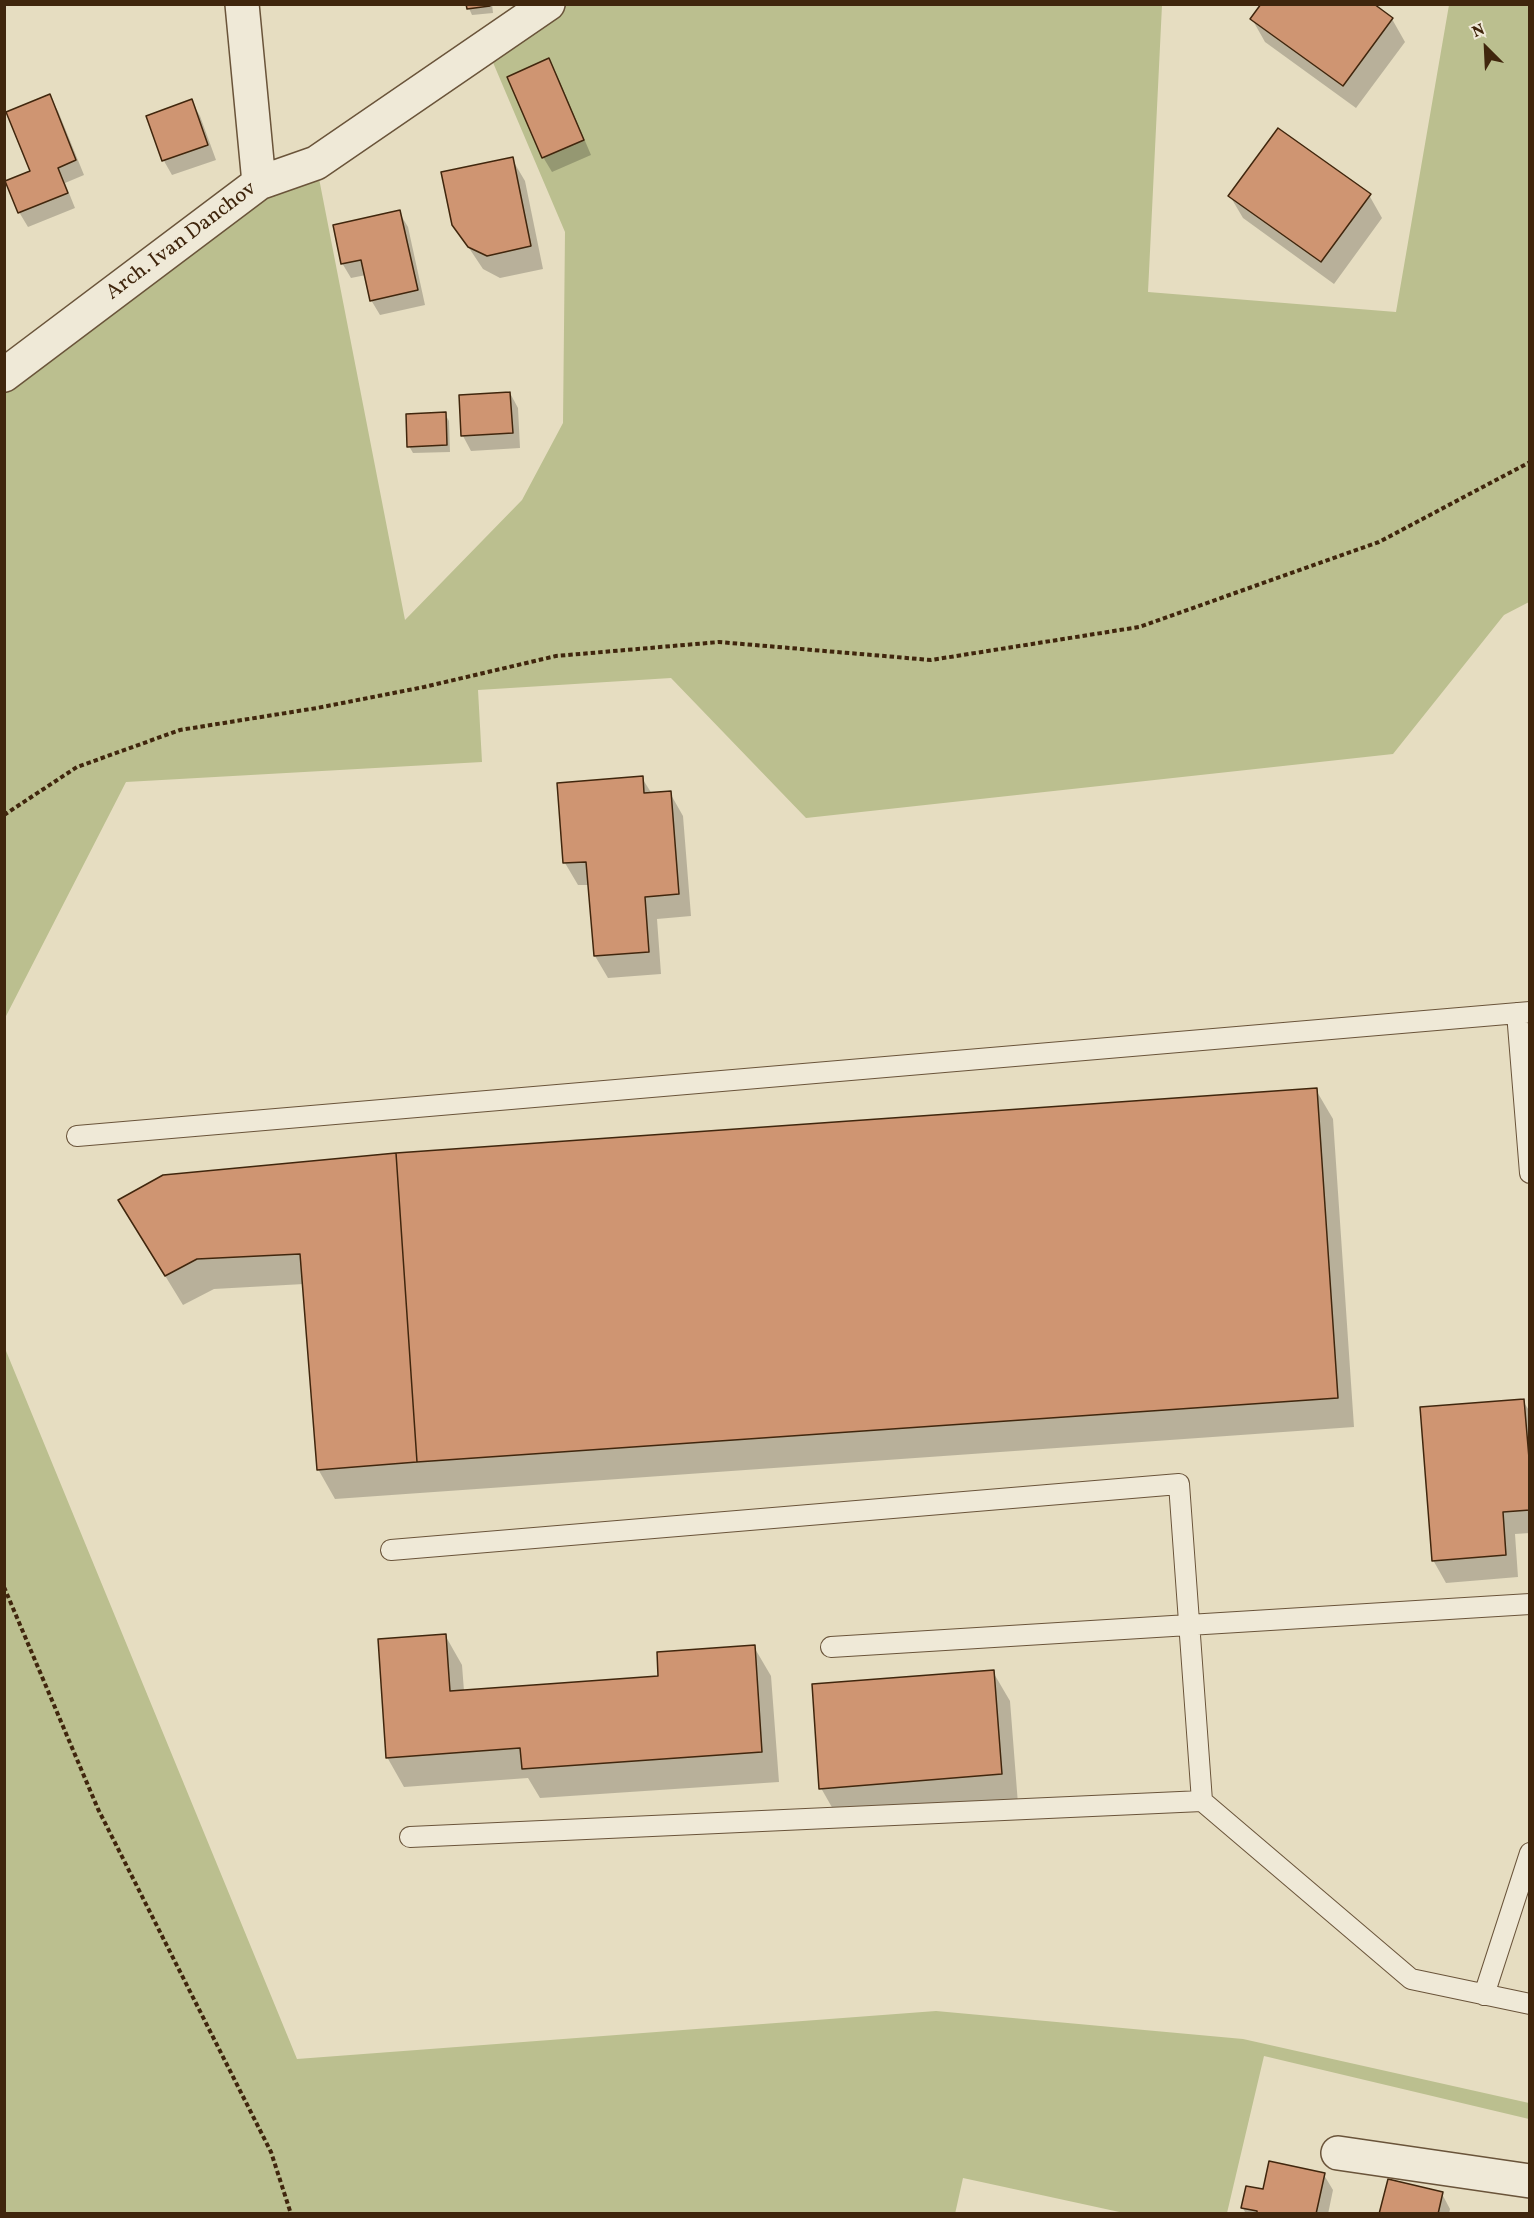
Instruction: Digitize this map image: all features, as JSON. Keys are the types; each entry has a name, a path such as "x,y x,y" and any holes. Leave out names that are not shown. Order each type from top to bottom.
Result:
{"street":[{"path":"242,4 259,183"},
{"name":"Arch. Ivan Danchov","path":"4,375 259,183 316,164 548,4"},
{"path":"1338,2153 1530,2181"}],"lane":[{"path":"77,1136 1523,1012 1530,1173"},
{"path":"391,1550 1179,1484 1202,1800"},
{"path":"831,1647 1530,1604"},
{"path":"410,1837 1202,1800 1411,1979 1530,2004"},
{"path":"1484,1995 1530,1853"}],"path":[{"path":"4,815 77,767 180,730 317,708 424,687 556,656 719,642 931,660 1139,627 1379,542 1530,462"},
{"path":"4,1587 98,1809 271,2152 291,2214"}],"green space":[{"path":"548,5 1162,5 1148,292 1396,312 1449,5 1529,5 1529,602 1504,615 1393,754 806,818 671,678 478,690 482,762 126,782 5,1018 5,375 316,163 405,620 522,500 563,423 565,232 486,46"},
{"path":"4,1346 297,2059 936,2011 1243,2039 1529,2103 1529,2119 1264,2056 1227,2213 1124,2213 963,2178 955,2214 5,2213"}],"building":[{"path":"466,4 490,4 490,6 467,9"},
{"path":"1261,4 1374,4 1393,18 1343,86 1250,19"},
{"path":"549,58 584,140 542,158 507,77"},
{"path":"50,94 76,160 58,168 68,193 18,213 5,181 30,171 6,112"},
{"path":"192,99 208,145 162,161 146,116"},
{"path":"1278,128 1371,194 1321,262 1228,196"},
{"path":"513,157 531,246 487,256 468,247 452,225 441,172"},
{"path":"400,210 418,290 370,301 361,260 341,264 333,225"},
{"path":"510,392 513,433 461,436 459,395"},
{"path":"446,412 447,445 407,447 406,414"},
{"path":"643,776 644,793 671,791 679,894 645,897 649,952 594,956 586,862 563,863 557,783"},
{"path":"1317,1088 1338,1398 417,1462 396,1153"},
{"path":"396,1153 417,1462 317,1470 300,1254 197,1259 165,1276 118,1200 163,1175"},
{"path":"1524,1399 1530,1470 1530,1510 1503,1512 1506,1555 1432,1561 1420,1407"},
{"path":"446,1634 450,1691 658,1676 657,1652 755,1645 762,1752 522,1769 520,1748 386,1758 378,1639"},
{"path":"994,1670 1002,1774 819,1789 812,1684"},
{"path":"1269,2161 1325,2173 1316,2214 1257,2214 1257,2211 1241,2208 1246,2186 1263,2189"},
{"path":"1388,2179 1443,2192 1438,2214 1379,2214"}]}
